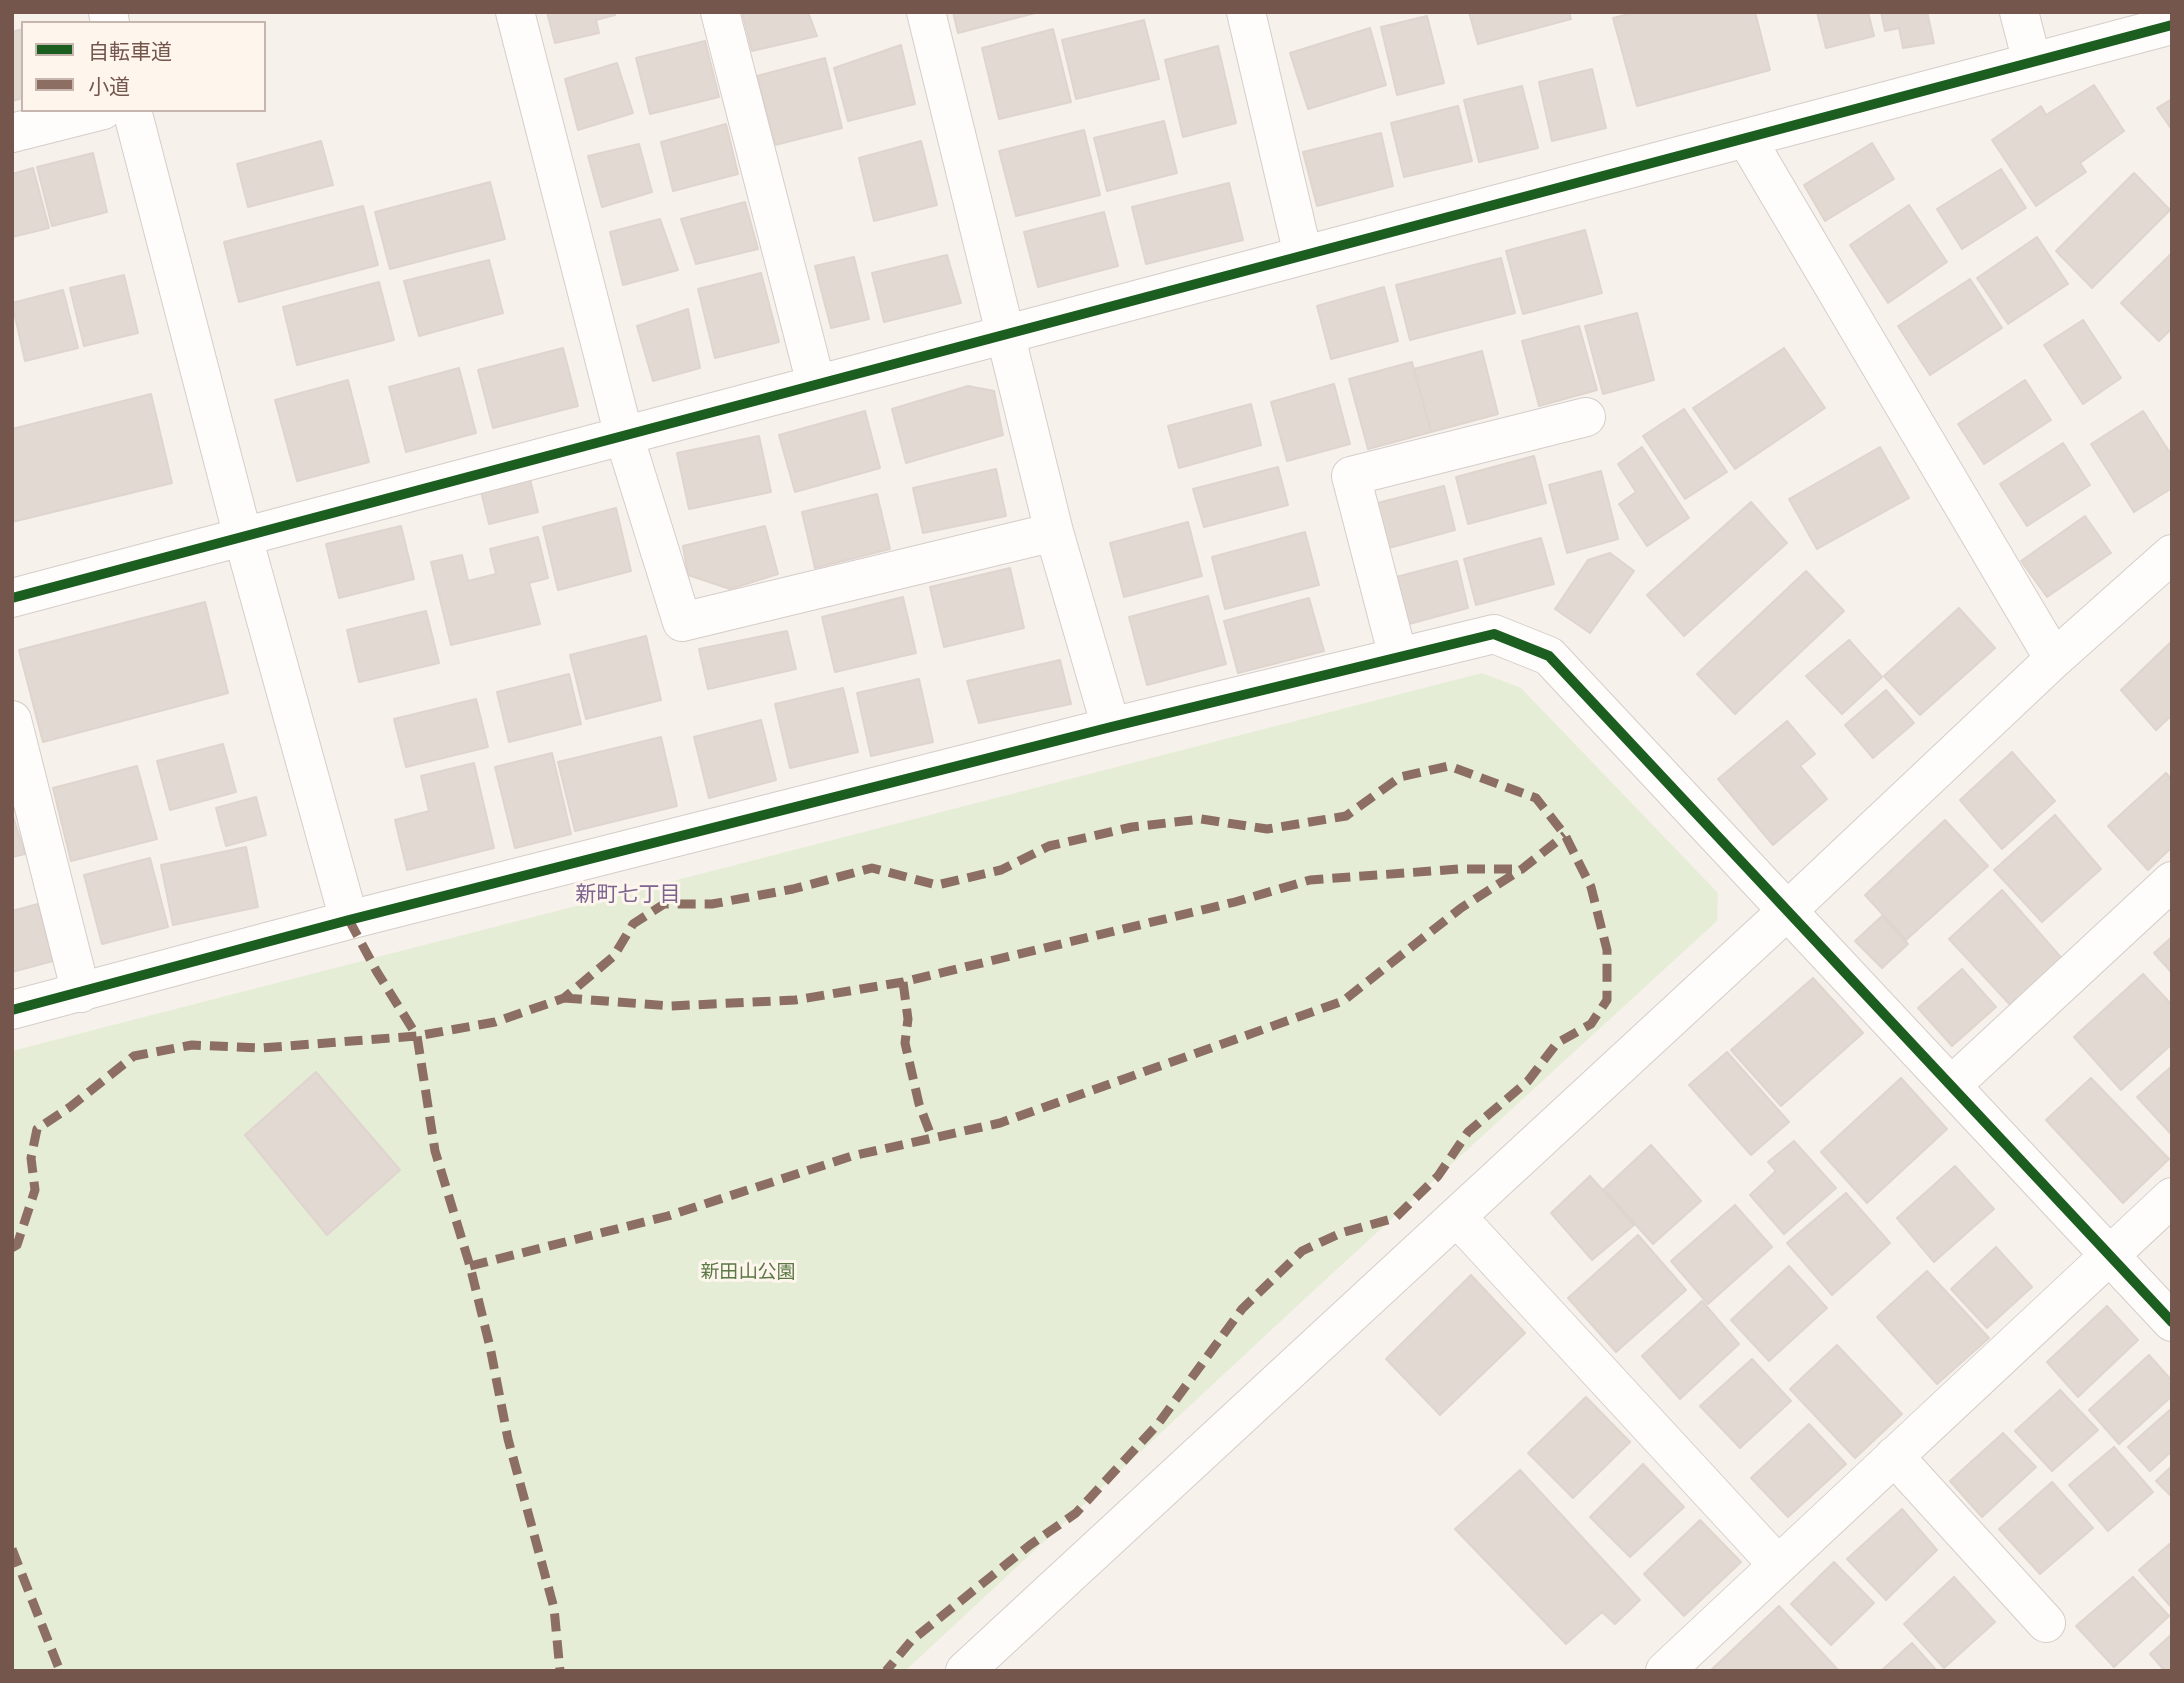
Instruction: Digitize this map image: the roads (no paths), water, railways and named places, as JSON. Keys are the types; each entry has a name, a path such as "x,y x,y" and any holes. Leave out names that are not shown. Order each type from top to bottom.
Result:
{"street":[{"path":"515,12 624,436 682,622 1054,532"},
{"path":"720,12 816,384"},
{"path":"926,12 1054,532 1111,727"},
{"path":"1246,12 1303,255"},
{"path":"2019,12 2032,62"},
{"path":"12,598 2172,25"},
{"path":"12,133 95,112"},
{"path":"133,112 243,537 349,920"},
{"path":"1746,138 2054,659"},
{"path":"1398,657 1351,477 1586,417"},
{"path":"965,1671 1788,910 2054,659 2172,554"},
{"path":"12,1010 349,920 1111,727 1494,634 1549,656 2172,1322"},
{"path":"12,720 81,992"},
{"path":"1952,1085 2172,881"},
{"path":"1665,1671 2172,1197"},
{"path":"1457,1217 1778,1565"},
{"path":"1894,1457 2046,1623"}],"district":[{"name":"新町七丁目","path":"628,895"}],"park label":[{"name":"新田山公園","path":"748,1273"}]}
